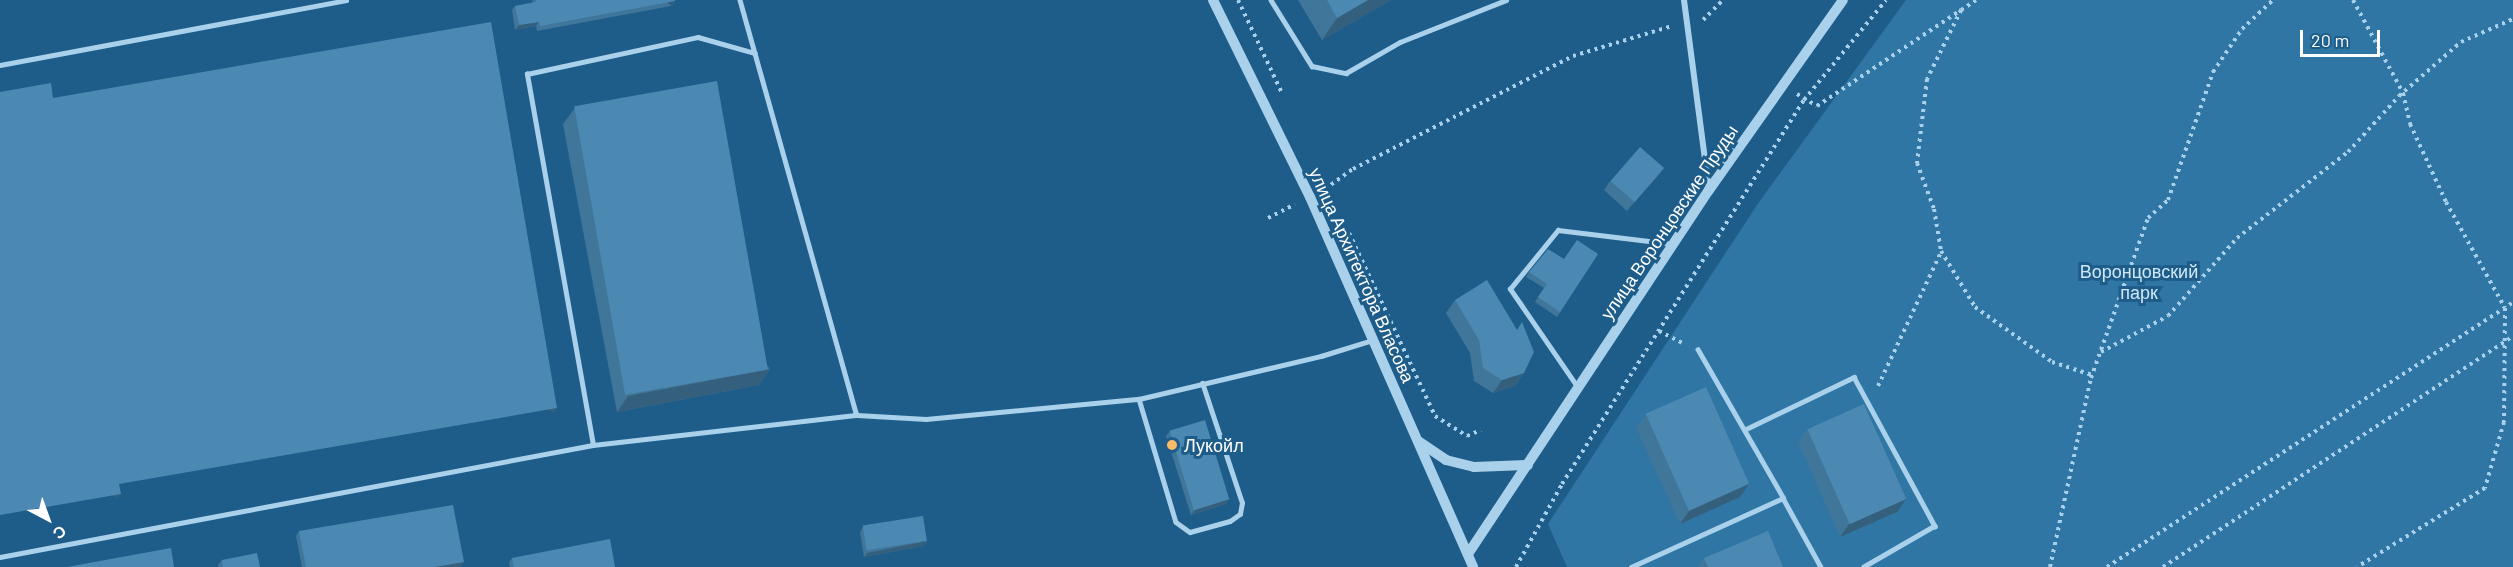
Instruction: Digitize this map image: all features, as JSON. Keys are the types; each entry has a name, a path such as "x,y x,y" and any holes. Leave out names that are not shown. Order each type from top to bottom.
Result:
{"street":[{"name":"улица Архитектора Власова","path":"1213,0 1310,197 1473,567"},
{"path":"1683,0 1709,190"},
{"name":"улица Воронцовские Пруды","path":"1468,554 1709,190 1843,0"},
{"path":"1418,441 1446,460 1474,467 1528,465"}],"lane":[{"path":"0,65 346,0"},
{"path":"740,0 857,415"},
{"path":"1271,0 1312,66 1346,73 1400,42 1506,0"},
{"path":"593,445 527,74 698,37 755,53"},
{"path":"1578,388 1510,289 1558,230 1673,244"},
{"path":"0,557 593,445 857,415 926,419 1138,399 1321,356 1373,340"},
{"path":"1698,350 1746,429 1821,567"},
{"path":"1746,429 1854,377 1935,526 1864,567"},
{"path":"1138,399 1176,522 1190,532 1230,521 1240,514 1242,503 1202,383"},
{"path":"1631,567 1784,498"}],"path":[{"path":"1238,0 1283,94"},
{"path":"1268,218 1328,188 1353,169 1573,56 1707,19 1723,0"},
{"path":"1516,567 1562,484 1804,100 1886,0"},
{"path":"1817,106 1976,0"},
{"path":"2050,567 2092,375 2148,218 2168,200 2213,72 2242,29 2272,0"},
{"path":"2353,0 2403,93 2410,124 2446,202 2505,308 2504,422 2485,488 2357,567"},
{"path":"1961,10 1927,78 1917,163 1934,209 1941,251 1975,307 2052,362 2092,375"},
{"path":"2100,353 2168,316 2237,238 2348,152 2403,93 2461,42 2513,19"},
{"path":"1323,177 1333,199"},
{"path":"1348,231 1435,416 1467,436 1481,430"},
{"path":"1869,405 1941,251"},
{"path":"2107,567 2513,302"},
{"path":"1659,331 1698,350"},
{"path":"2163,567 2513,336"}],"green space":[{"name":"Воронцовский парк","path":"1906,0 2513,0 2513,567 1567,567 1548,524 1759,202"}],"building":[{"path":"536,0 675,1 540,26 539,22 519,25 515,6 536,2"},
{"path":"1327,0 1368,0 1337,18"},
{"path":"491,22 557,408 119,484 121,494 0,515 0,92 51,83 53,98"},
{"path":"717,81 768,370 625,395 574,106"},
{"path":"1640,147 1664,168 1635,202 1610,181"},
{"path":"1577,240 1598,254 1560,312 1538,297 1547,284 1529,272 1548,249 1564,259"},
{"path":"1487,280 1517,330 1522,322 1534,352 1524,373 1502,380 1483,368 1479,340 1455,300"},
{"path":"1706,387 1749,484 1689,511 1646,414"},
{"path":"1864,404 1906,499 1850,524 1807,429"},
{"path":"1205,420 1229,499 1194,510 1170,431"},
{"path":"453,505 464,562 434,567 306,567 299,531"},
{"path":"923,516 927,541 867,550 863,526"},
{"path":"1768,531 1783,567 1708,567 1704,558"},
{"path":"610,539 615,567 514,567 512,558"},
{"path":"171,548 174,567 67,567"},
{"path":"257,553 260,567 223,567 222,560"}],"place":[{"name":"Лукойл","path":"1172,445"}]}
